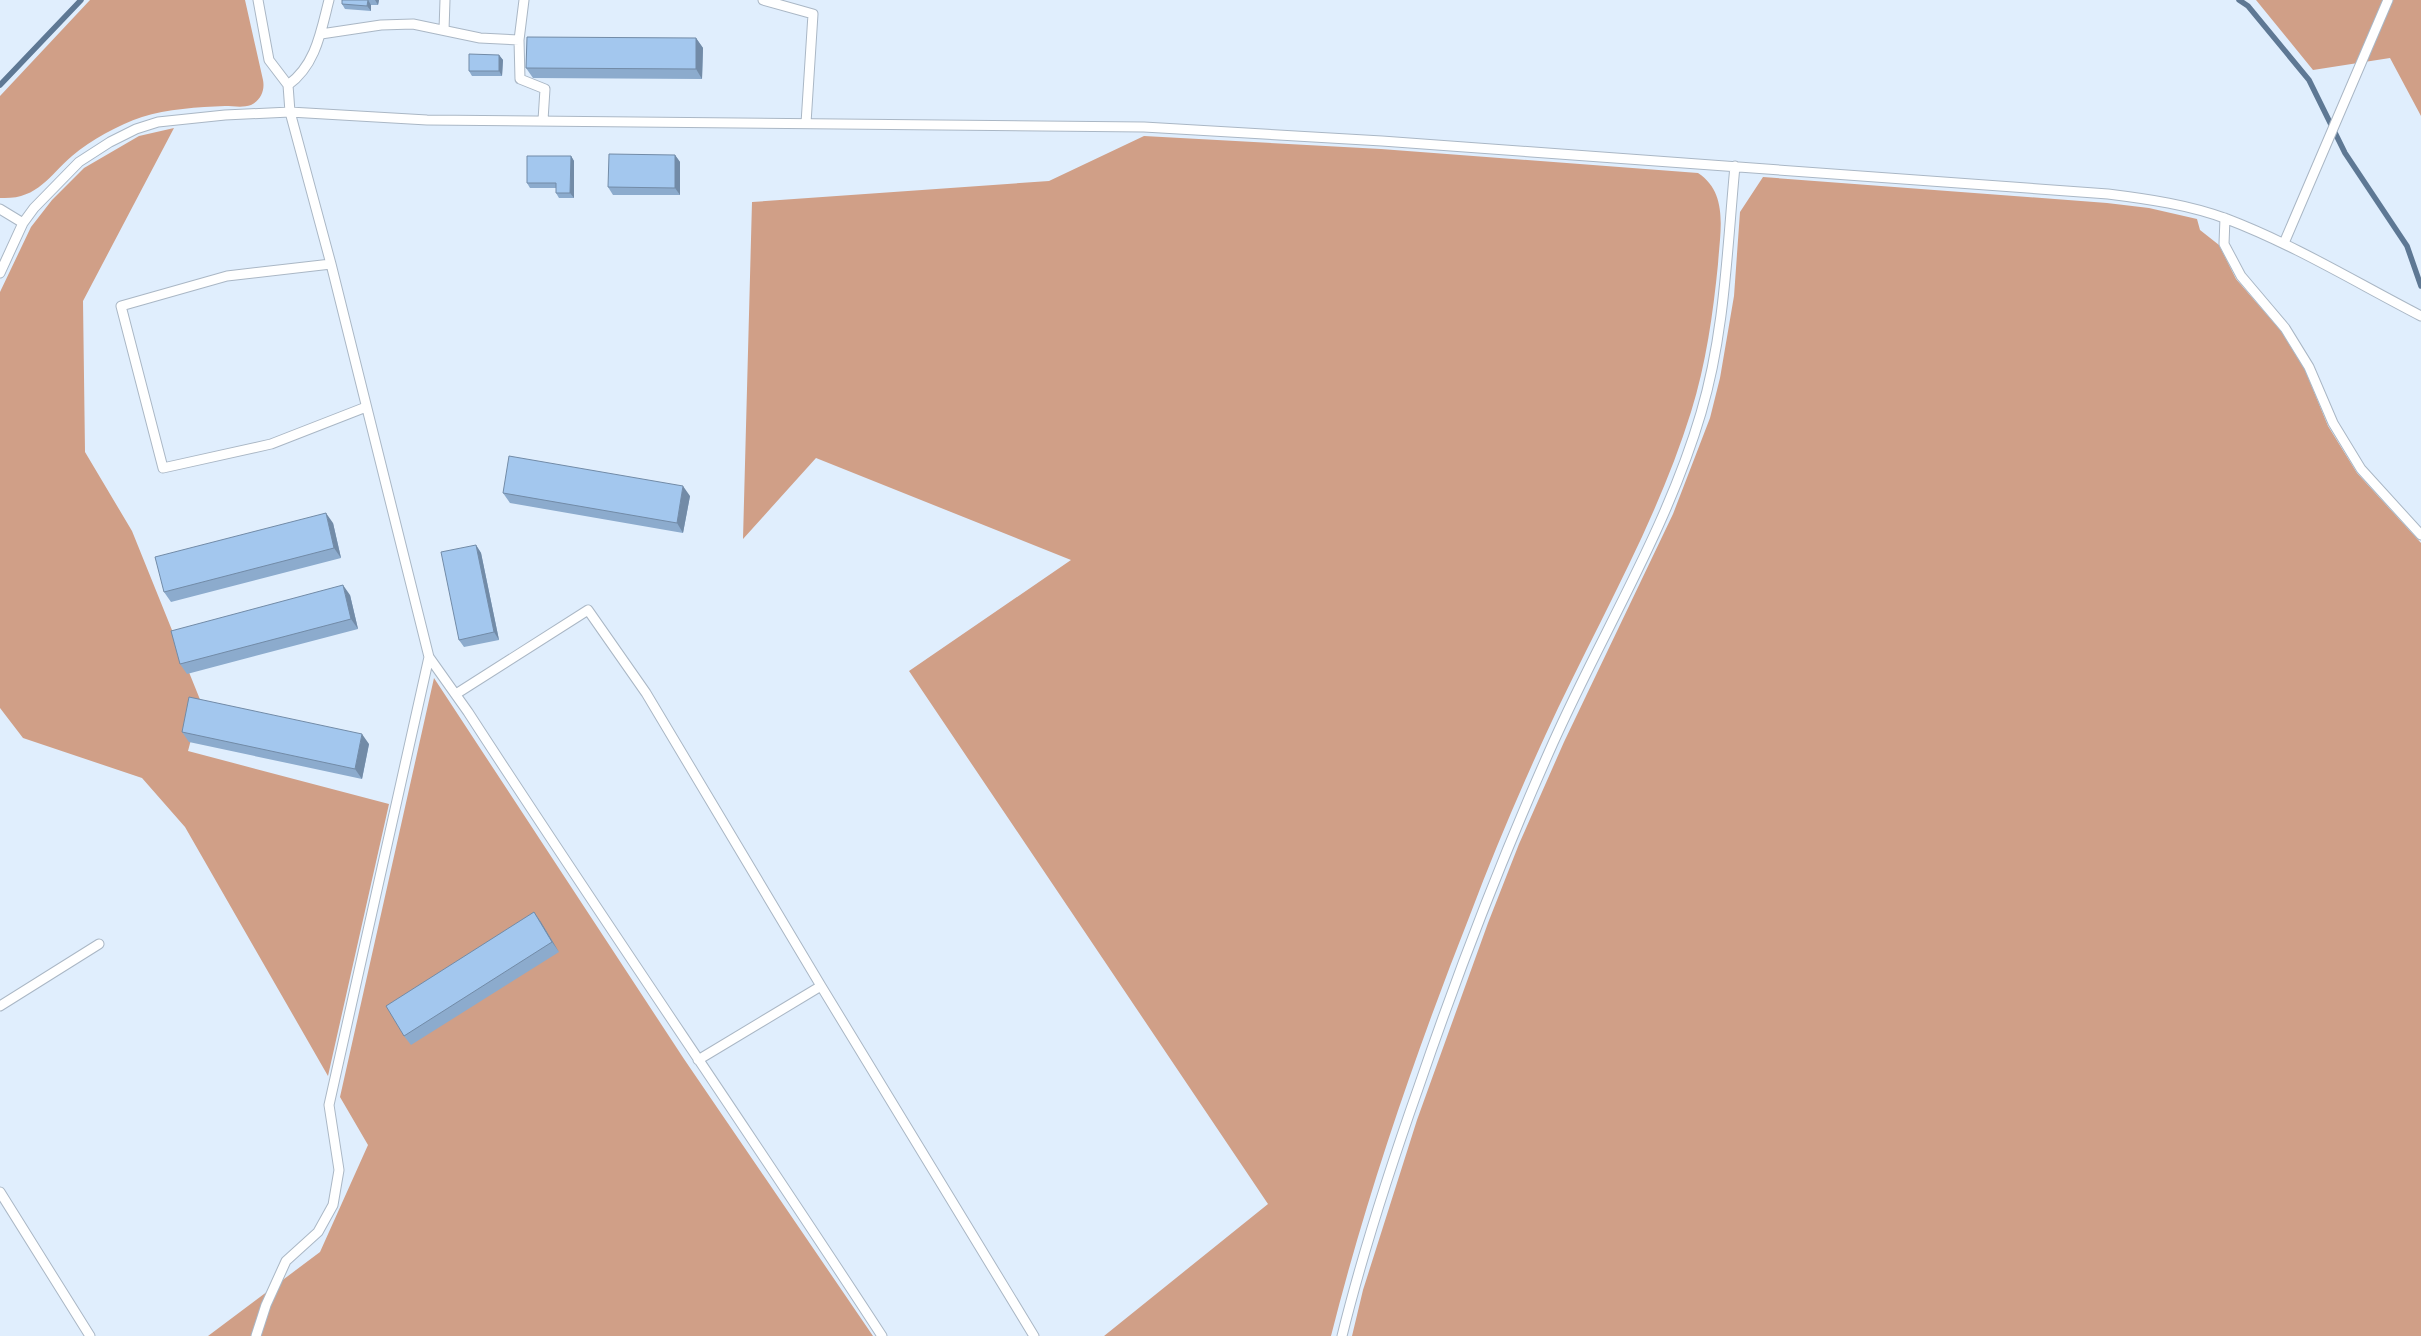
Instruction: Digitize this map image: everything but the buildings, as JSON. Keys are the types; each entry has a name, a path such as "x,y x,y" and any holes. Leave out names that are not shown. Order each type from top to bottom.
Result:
{"lane":[{"path":"258,0 269,60 288,85 290,112 331,264 429,657 456,694 698,1060 776,1173 882,1336"},
{"path":"288,85 297,78 314,55 329,0"},
{"path":"444,30 445,0"},
{"path":"524,0 519,40 520,79 545,89 543,120"},
{"path":"763,0 813,14 806,123"},
{"path":"2284,243 2388,0"},
{"path":"321,34 397,24 444,30 480,38 519,40"},
{"path":"0,274 23,223 46,194 79,162 136,129 158,122 201,116 290,112 427,120 1144,127 1382,141 2108,194 2150,199 2225,218 2284,243 2421,316"},
{"path":"1342,1336 1354,1287 1408,1117 1479,919 1510,840 1555,738 1664,510 1700,415 1712,368 1725,294 1735,166"},
{"path":"0,209 23,223"},
{"path":"2225,218 2224,244 2240,276 2285,328 2310,367 2333,423 2361,469 2421,535"},
{"path":"331,264 227,276 121,306 162,468 271,444 366,407"},
{"path":"456,694 588,610 646,693 821,986 1034,1336"},
{"path":"256,1336 266,1305 286,1262 318,1232 330,1212 338,1188 338,1153 329,1105 429,657"},
{"path":"0,1006 99,944"},
{"path":"698,1060 821,986"},
{"path":"0,1192 90,1336"}],"shaded area":[{"path":"90,0 245,0 263,80 262,94 254,103 248,106 215,106 183,109 152,114 133,120 88,144 33,191 13,198 0,198 0,96"},
{"path":"2256,0 2421,0 2421,116 2390,58 2313,70"},
{"path":"174,128 83,301 85,452 132,531 201,702 188,751 389,804 328,1076 185,827 142,778 23,738 0,708 0,292 31,227 52,200 84,168 139,136"},
{"path":"1144,136 1381,149 1698,173 1708,181 1714,191 1720,214 1718,264 1708,339 1701,376 1677,454 1642,536 1535,758 1479,892 1431,1018 1394,1123 1360,1229 1331,1336 1104,1336 1268,1204 909,671 1071,560 816,458 743,539 752,202 1049,181"},
{"path":"1763,177 2107,203 2149,208 2197,219 2200,230 2219,245 2236,279 2281,331 2305,370 2328,426 2357,473 2421,543 2421,1336 1352,1336 1363,1290 1417,1120 1488,923 1519,844 1564,742 1673,514 1710,418 1720,378 1734,296 1740,212"},
{"path":"434,678 684,1059 873,1336 208,1336 320,1252 368,1145 340,1097"}],"waterway":[{"path":"0,85 81,0"},
{"path":"2239,0 2248,6 2309,80 2345,153 2407,246 2421,286"}]}
